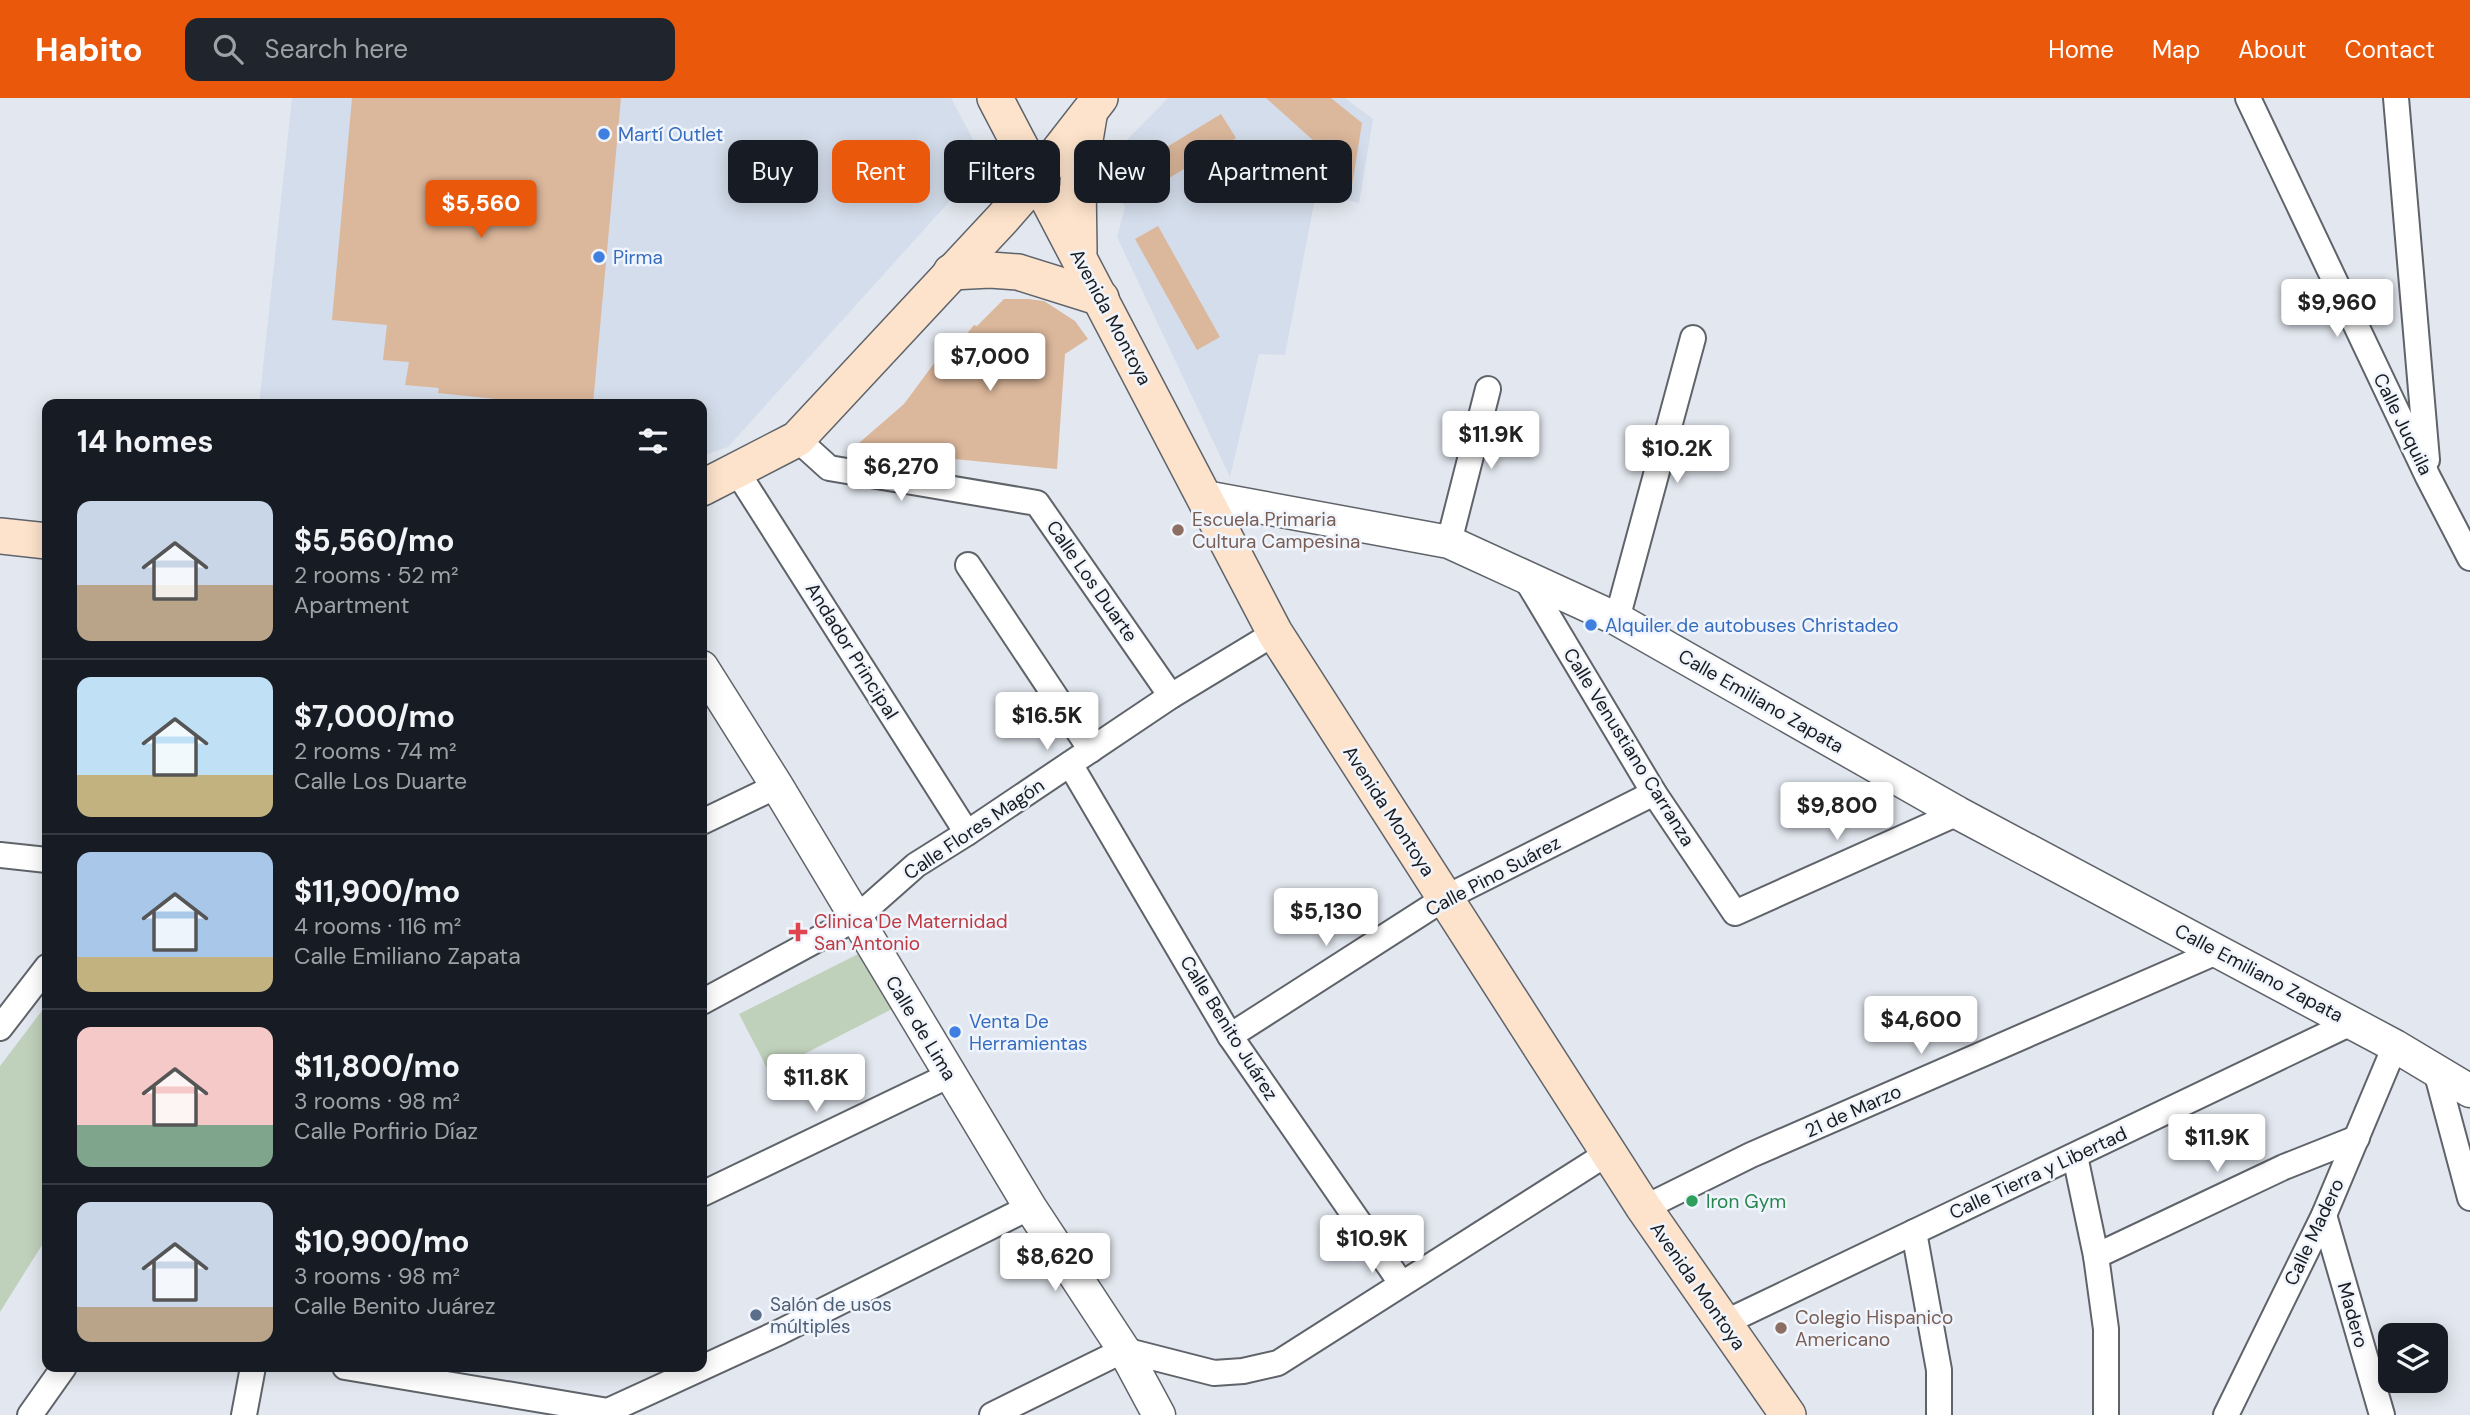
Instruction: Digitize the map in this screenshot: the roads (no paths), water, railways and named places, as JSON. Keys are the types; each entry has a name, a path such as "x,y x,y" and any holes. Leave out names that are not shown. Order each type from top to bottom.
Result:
{"main road":[{"name":"Avenida Montoya","path":"995,98 1017,140"},
{"path":"1060,149 1095,104"},
{"path":"1079,255 1078,182 1095,104"},
{"path":"707,485 797,439 1015,203"},
{"name":"Avenida Montoya","path":"1050,203 1275,633 1644,1208 1788,1415"},
{"path":"951,272 1018,272 1101,298"},
{"path":"0,536 42,540"}],"street":[{"name":"Calle Juquila","path":"2248,98 2428,477 2470,558"},
{"path":"2396,98 2428,477"},
{"path":"1617,619 1693,338"},
{"path":"1449,542 1488,389"},
{"name":"Calle Los Duarte","path":"797,439 829,468 1037,503 1171,696"},
{"name":"Andador Principal","path":"736,470 967,833"},
{"name":"Calle Emiliano Zapata","path":"1205,497 1449,542 1617,619 1958,813 2395,1046 2470,1091"},
{"path":"968,565 1091,750"},
{"name":"Calle Venustiano Carranza","path":"1526,579 1654,793 1735,913 1958,813"},
{"name":"Calle Flores Magón","path":"707,999 855,919 916,865 1171,696 1275,633"},
{"name":"Calle de Lima","path":"707,675 777,786 1030,1207 1124,1350 1159,1415"},
{"name":"Calle Benito Juárez","path":"1070,764 1230,1037 1401,1283"},
{"path":"707,820 777,786"},
{"name":"Calle Pino Suárez","path":"1230,1037 1446,898 1654,793"},
{"path":"0,855 42,859"},
{"name":"21 de Marzo","path":"1644,1208 1751,1155 2219,951"},
{"path":"2,1024 42,973"},
{"name":"Calle Tierra y Libertad","path":"1724,1324 2351,1023"},
{"name":"Calle Madero","path":"2226,1415 2324,1215 2395,1046"},
{"path":"2436,1071 2470,1198"},
{"path":"707,1192 950,1075"},
{"path":"2096,1256 2284,1167 2357,1138"},
{"path":"992,1415 1124,1350 1214,1373 1243,1371 1278,1363 1608,1153"},
{"path":"2075,1156 2096,1256 2106,1329 2106,1415"},
{"path":"707,1366 1030,1207"},
{"name":"Madero","path":"2324,1215 2382,1415"},
{"path":"1914,1232 1939,1370 1939,1415"},
{"path":"30,1415 60,1372"},
{"path":"244,1415 252,1372"},
{"path":"375,1372 608,1411 693,1372"}],"place":[{"name":"Martí Outlet","path":"604,134"},
{"name":"Pirma","path":"599,257"},
{"name":"Escuela Primaria Cultura Campesina","path":"1178,530"},
{"name":"Alquiler de autobuses Christadeo","path":"1591,625"},
{"name":"Clinica De Maternidad San Antonio","path":"798,932"},
{"name":"Venta De Herramientas","path":"955,1032"},
{"name":"Iron Gym","path":"1692,1201"},
{"name":"Salón de usos múltiples","path":"756,1315"},
{"name":"Colegio Hispanico Americano","path":"1781,1328"}]}
